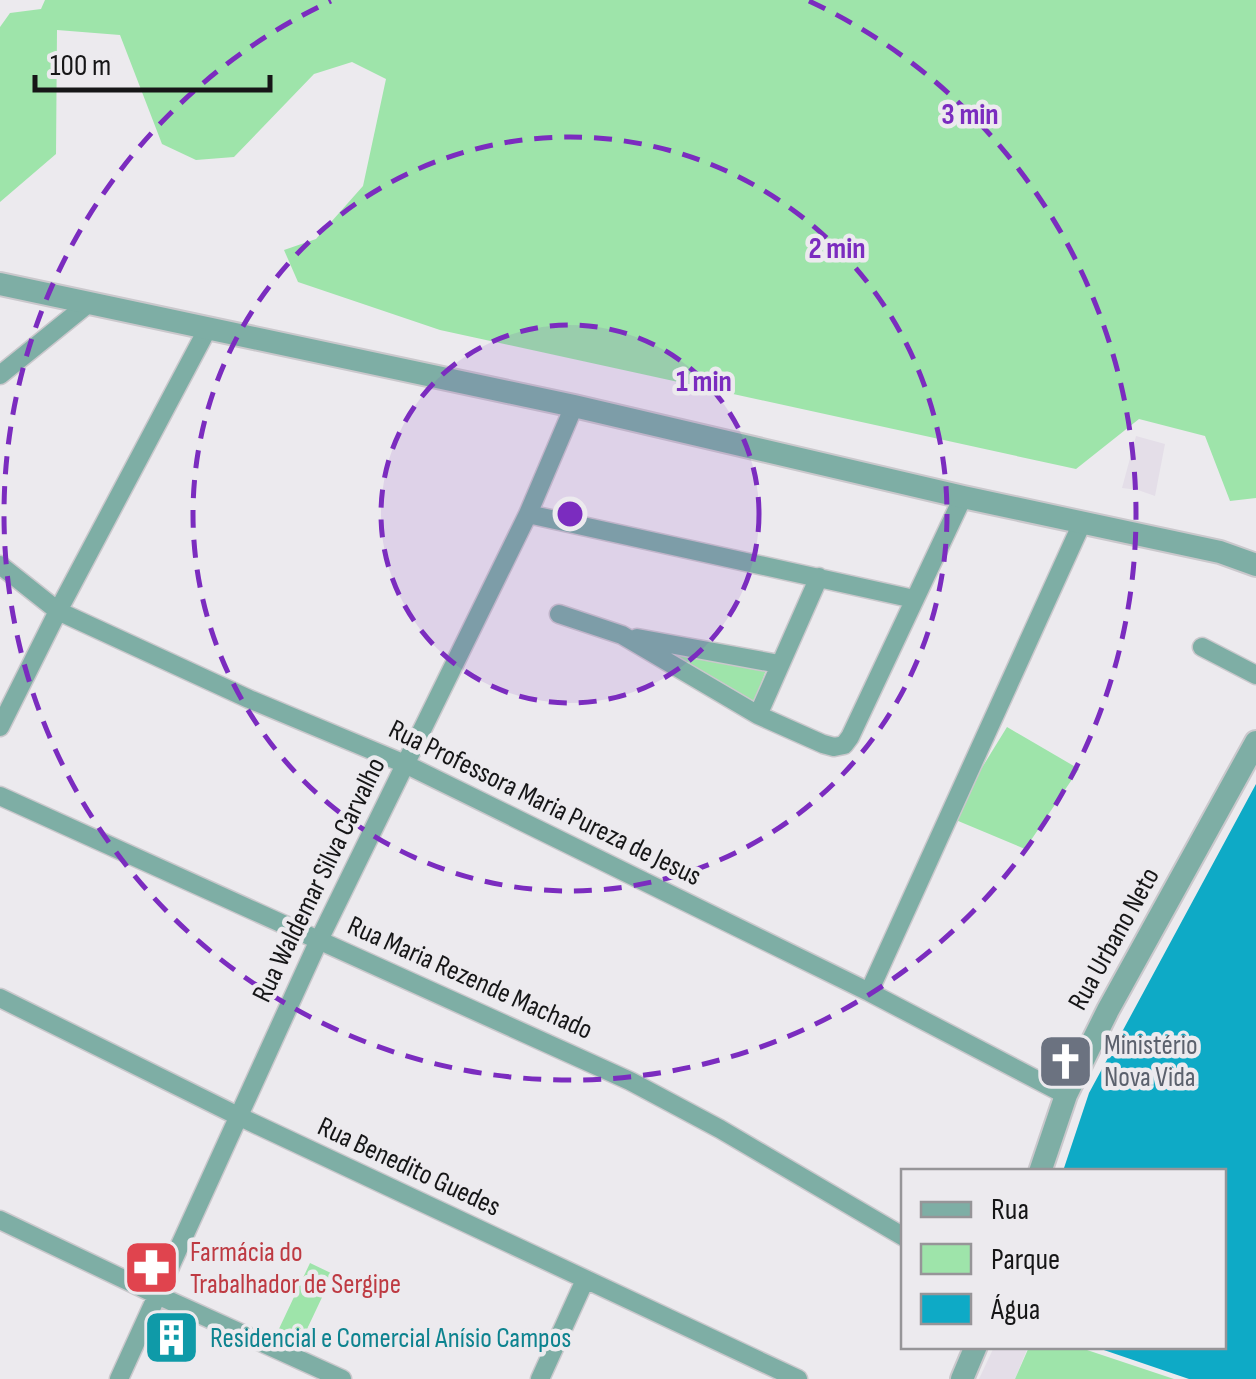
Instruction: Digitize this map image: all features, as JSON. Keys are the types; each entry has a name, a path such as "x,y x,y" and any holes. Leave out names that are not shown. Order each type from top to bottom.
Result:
{"street":[{"path":"0,284 574,406 1220,552 1256,566"},
{"path":"0,375 89,303"},
{"path":"0,727 208,328"},
{"name":"Rua Waldemar Silva Carvalho","path":"118,1379 319,940 528,514 574,406"},
{"path":"622,635 758,715 834,747 844,745 964,496"},
{"path":"528,514 914,599"},
{"path":"870,992 1082,522"},
{"name":"Rua Professora Maria Pureza de Jesus","path":"0,565 58,611 249,699 405,764 870,992 1066,1095"},
{"path":"758,715 819,577"},
{"path":"559,614 622,635 779,664"},
{"path":"1202,647 1256,674"},
{"name":"Rua Urbano Neto","path":"1041,1169 1066,1095 1108,1010 1256,742"},
{"name":"Rua Maria Rezende Machado","path":"0,796 630,1081 901,1235"},
{"name":"Rua Benedito Guedes","path":"0,998 238,1116 798,1379"},
{"path":"0,1220 342,1379"},
{"path":"540,1379 584,1280"},
{"path":"962,1379 975,1349"}],"shaded area":[{"path":"1136,436 1165,444 1155,496 1122,488"},
{"path":"993,1349 1027,1349 1015,1379 979,1379"}],"green space":[{"path":"45,0 1256,0 1256,498 1230,501 1205,436 1139,419 1076,469 440,330 298,282 284,250 316,239 363,186 386,79 352,62 314,74 234,157 196,160 162,144 120,35 57,30 56,154 0,202 0,27 10,13 41,9"},
{"path":"660,649 766,670 754,703"},
{"path":"1007,727 1079,769 1025,849 951,818"},
{"path":"310,1263 333,1274 300,1344 277,1333"},
{"path":"1028,1349 1084,1349 1174,1379 1015,1379"}],"water":[{"path":"1256,784 1256,1379 1189,1379 1101,1349 1226,1349 1226,1169 1064,1169 1089,1093"}],"place":[{"name":"Ministério Nova Vida","path":"1065,1061"},
{"name":"Farmácia do Trabalhador de Sergipe","path":"151,1268"},
{"name":"Residencial e Comercial Anísio Campos","path":"171,1338"}]}
